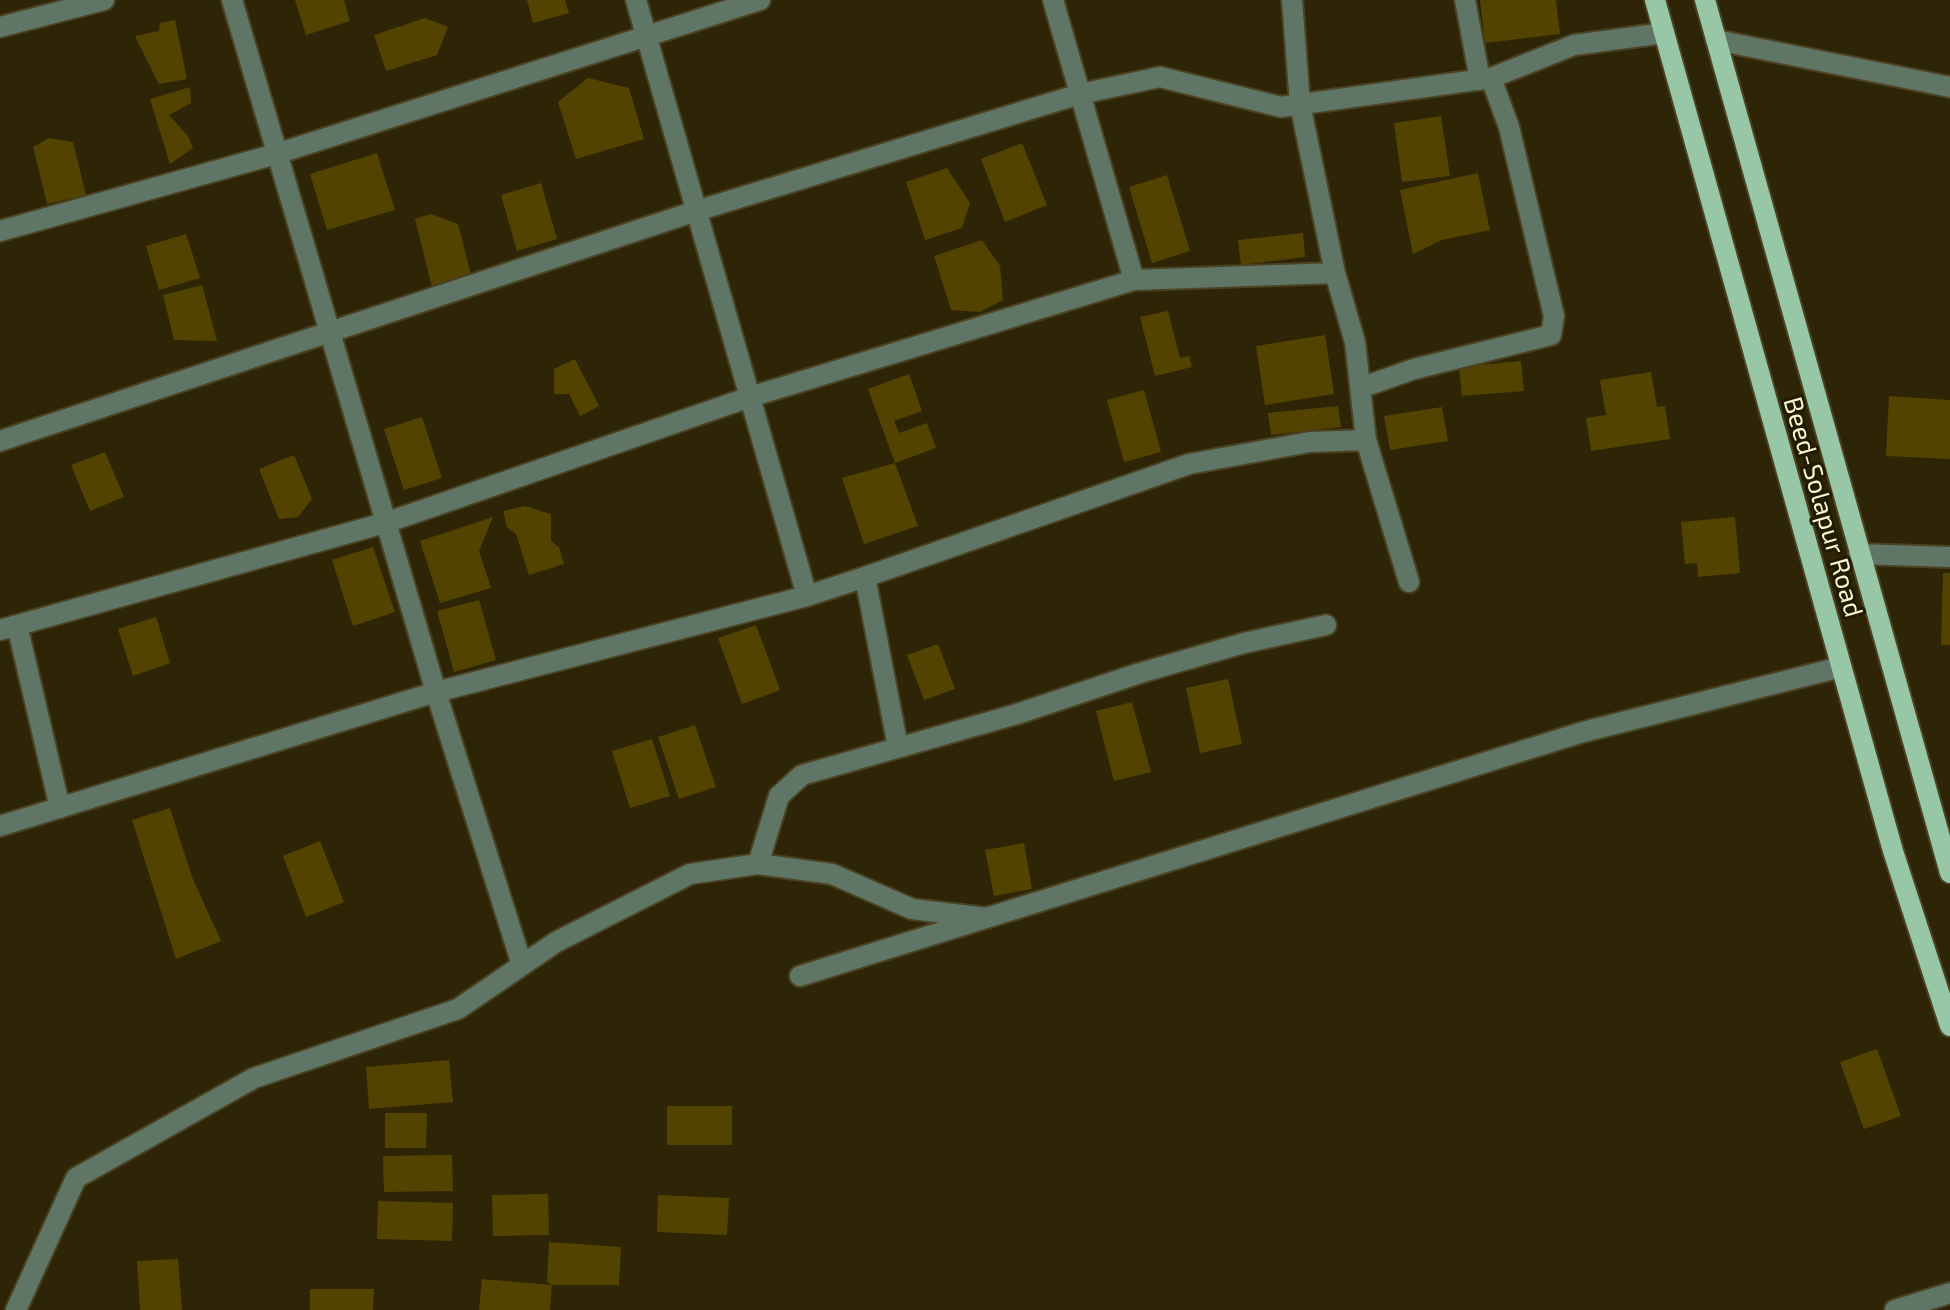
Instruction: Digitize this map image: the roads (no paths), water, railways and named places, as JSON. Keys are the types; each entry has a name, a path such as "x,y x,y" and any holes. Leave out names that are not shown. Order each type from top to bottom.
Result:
{"main road":[{"name":"Beed-Solapur Road","path":"1655,0 1893,851 1950,1026"},
{"name":"Beed-Solapur Road","path":"1705,0 1950,873"}],"street":[{"path":"0,27 104,0"},
{"path":"232,0 436,692 522,965"},
{"path":"636,0 807,596"},
{"path":"0,231 276,154 760,0"},
{"path":"1053,0 1134,280"},
{"path":"1292,0 1300,104 1335,273 1355,342 1363,387 1366,440 1409,582"},
{"path":"1363,387 1414,369 1551,335 1554,316 1509,127 1486,79 1465,0"},
{"path":"0,441 696,211 1080,94 1160,77 1281,107 1486,79 1574,45 1664,33"},
{"path":"1716,40 1950,87"},
{"path":"60,808 8,627 388,522 750,397 1134,280 1335,273"},
{"path":"0,826 436,692 807,596 1189,464 1310,442 1366,440"},
{"path":"1859,554 1950,557"},
{"path":"865,577 898,747"},
{"path":"758,864 779,796 802,775 1244,643 1326,625"},
{"path":"800,976 1583,732 1841,667"},
{"path":"16,1310 76,1178 254,1078 458,1009 556,942 690,874 758,864 832,874 912,909 987,918"},
{"path":"1895,1310 1950,1293"}]}
